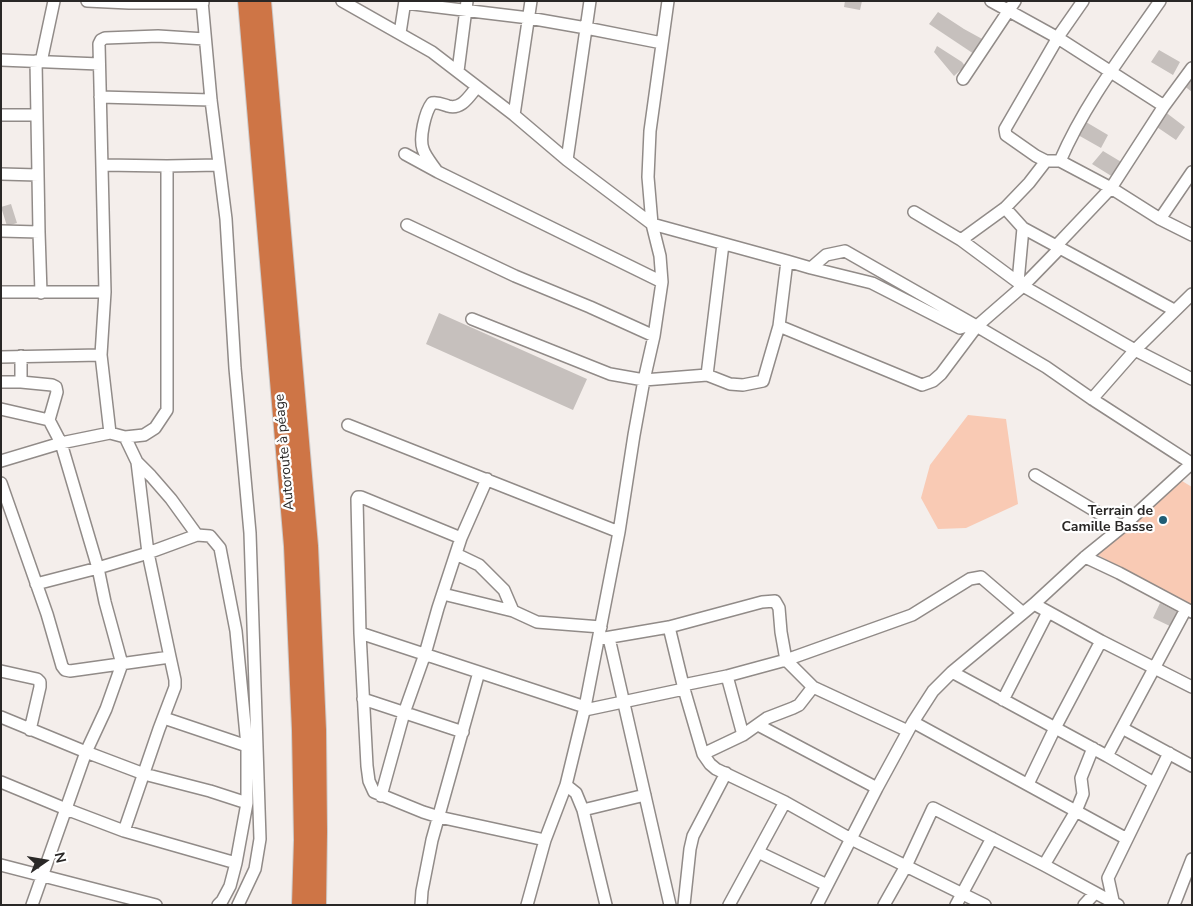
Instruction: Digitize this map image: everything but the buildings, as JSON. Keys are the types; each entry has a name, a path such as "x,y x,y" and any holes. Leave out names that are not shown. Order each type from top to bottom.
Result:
{"highway":[{"name":"Autoroute à péage","path":"247,1 293,546 301,730 301,905"},
{"path":"262,1 309,546 317,730 317,905"}],"street":[{"path":"41,293 36,115 38,62 54,1"},
{"path":"87,1 129,3 202,2 226,219 235,368 250,533 260,839 255,869 238,905"},
{"path":"342,1 432,52 514,115 567,160 652,224 872,283 960,328 975,325"},
{"path":"514,115 531,1"},
{"path":"567,160 590,1"},
{"path":"527,905 545,840 566,785 603,635 634,435 654,336 662,282 660,256 652,224 648,178 650,131 668,1"},
{"path":"991,1 1012,6 1164,106"},
{"path":"1083,1 1058,38 1004,132 1036,156 1046,161 1060,161 1112,188 1160,219 1192,235"},
{"path":"1060,161 1077,125 1160,1"},
{"path":"400,34 405,2 466,6 662,43"},
{"path":"458,71 466,6"},
{"path":"963,79 1012,6"},
{"path":"110,433 101,354 105,292 99,44 105,38 158,36 205,39"},
{"path":"1,60 99,64"},
{"path":"779,326 922,385 933,381 941,374 975,325 1021,284 1058,247 1112,188 1164,106 1192,68"},
{"path":"438,172 423,149 423,126 429,106 436,102 453,108 458,107 478,87"},
{"path":"100,97 212,100"},
{"path":"1,115 36,115"},
{"path":"405,154 662,282"},
{"path":"961,240 1005,208 1046,161"},
{"path":"103,165 219,165"},
{"path":"1,461 60,443 110,433 125,437 144,435 155,428 168,410 168,166"},
{"path":"1160,219 1192,172"},
{"path":"1,174 38,175"},
{"path":"1005,208 1023,228 1174,310"},
{"path":"914,212 961,240 1021,284 1135,350 1192,379"},
{"path":"407,225 515,276 654,336"},
{"path":"1021,284 1023,228"},
{"path":"1,232 39,232"},
{"path":"707,375 722,244"},
{"path":"811,268 826,255 845,251 1046,367 1192,463 1122,527 932,691 877,788 817,905"},
{"path":"472,319 610,374 644,380 707,375 730,384 764,381 779,326 787,260"},
{"path":"1,292 105,292"},
{"path":"1092,399 1135,350 1174,310 1189,301"},
{"path":"1,357 101,354"},
{"path":"21,356 21,382"},
{"path":"2,384 21,382 52,384 56,387 57,392 49,420 60,443 98,568 122,664 106,709 86,752 32,905"},
{"path":"1,409 49,420"},
{"path":"348,425 619,532"},
{"path":"124,831 175,687 148,553 136,462 125,437"},
{"path":"136,462 171,499 197,535"},
{"path":"1035,476 1122,527"},
{"path":"381,796 404,713 425,654 461,538 486,479"},
{"path":"1,483 62,666 65,670 70,671 170,657"},
{"path":"461,538 361,497 357,499 360,633 369,780 374,792 423,812 545,840"},
{"path":"36,584 148,553 197,535 210,536 220,548 236,631 247,746 247,803 230,886 218,905"},
{"path":"456,554 479,565 504,590 513,611"},
{"path":"1086,557 1189,610 1107,756"},
{"path":"360,633 585,709 624,702 786,660 912,615 970,579 982,577 1023,613"},
{"path":"443,594 513,611 537,622 603,635 669,627 762,602 775,601 779,608 786,660 813,687 911,726 1028,784 1127,840"},
{"path":"1034,604 1101,641 1192,687"},
{"path":"1003,700 1048,612"},
{"path":"669,627 683,687 703,754 710,764 716,769 785,802 851,839 985,905"},
{"path":"603,635 624,702 670,905"},
{"path":"1028,784 1101,641"},
{"path":"1,671 37,679 40,682 30,730"},
{"path":"421,905 432,840 480,672"},
{"path":"952,672 1154,783"},
{"path":"727,676 743,735"},
{"path":"703,754 743,735 767,718 799,705 813,687"},
{"path":"363,700 464,732"},
{"path":"1,717 144,774 210,791 247,803"},
{"path":"164,718 247,746"},
{"path":"758,725 877,788"},
{"path":"1122,728 1192,766"},
{"path":"1044,865 1076,811 1083,794 1081,778 1093,748"},
{"path":"1115,904 1108,878 1169,753"},
{"path":"684,905 693,836 726,773"},
{"path":"1,782 124,831 236,863"},
{"path":"566,785 576,793 584,810 606,905"},
{"path":"584,810 645,795"},
{"path":"729,905 785,802"},
{"path":"884,905 906,866 933,808 1115,904"},
{"path":"956,905 992,838"},
{"path":"758,852 827,885"},
{"path":"1174,905 1192,859"},
{"path":"1,865 156,905"},
{"path":"1084,905 1095,893"}],"shaded area":[{"path":"968,415 1006,419 1018,504 966,528 938,529 921,498 930,465"},
{"name":"Terrain de Camille Basse","path":"1182,481 1192,487 1192,605 1094,553"}],"place":[{"name":"Terrain de Camille Basse","path":"1163,520"}]}
